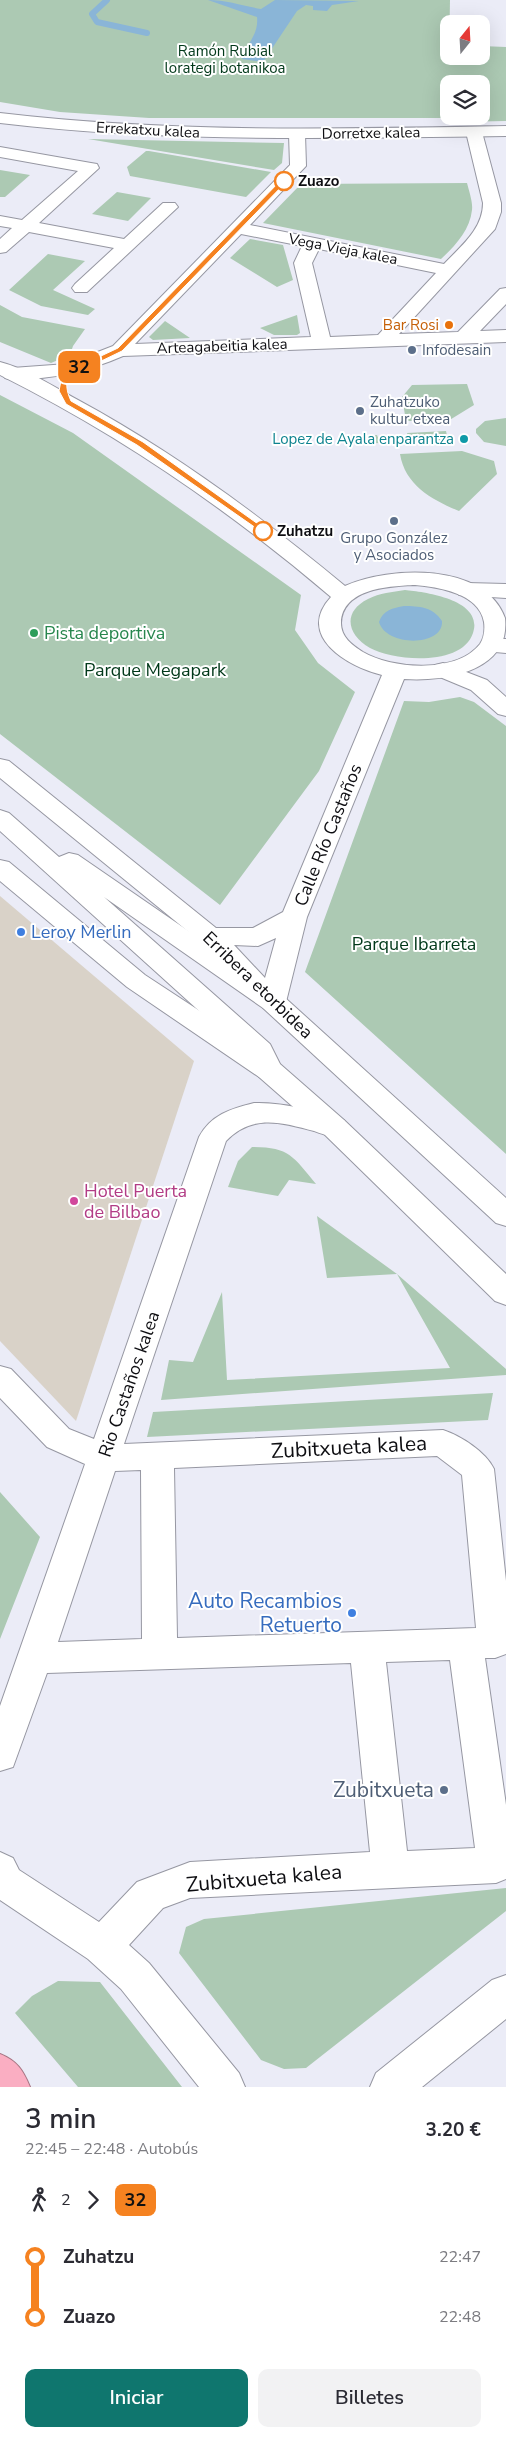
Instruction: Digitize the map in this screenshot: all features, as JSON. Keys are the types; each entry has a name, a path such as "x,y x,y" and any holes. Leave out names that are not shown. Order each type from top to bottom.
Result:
{"highway":[{"path":"0,2074 10,2087"}],"street":[{"name":"Errekatxu kalea","path":"0,118 122,129 297,134"},
{"name":"Dorretxe kalea","path":"297,134 506,131"},
{"path":"383,341 486,229 499,212 492,203 474,132"},
{"path":"120,350 298,166 297,134"},
{"path":"0,152 91,168 0,248"},
{"path":"81,288 170,207"},
{"path":"0,221 128,245"},
{"name":"Vega Vieja kalea","path":"238,228 448,270"},
{"path":"316,243 309,248 303,263 322,343"},
{"path":"463,338 506,293"},
{"name":"Arteagabeitia kalea","path":"6,371 43,374 65,371 89,364 120,350 506,336"},
{"path":"6,371 68,402 140,443 216,496 311,567 344,596"},
{"path":"65,371 63,391 68,402"},
{"path":"415,578 442,582 466,590 485,602 496,616 499,646 463,664 443,670 420,672 396,670 370,664 356,657 335,640 329,624 332,610 344,596 364,586 388,580 415,578"},
{"path":"466,590 506,591"},
{"name":"Calle Río Castaños","path":"210,936 258,937 294,916 396,670"},
{"path":"443,670 479,685 506,709"},
{"name":"Erribera etorbidea","path":"0,766 210,936 273,1002 506,1215"},
{"path":"0,813 273,1002 294,916"},
{"path":"0,818 260,1051 269,1070"},
{"path":"0,868 136,981 269,1070 334,1127 506,1293"},
{"name":"Rio Castaños kalea","path":"0,1755 104,1458 212,1137 222,1125 248,1113 293,1116 334,1127"},
{"name":"Zubitxueta kalea","path":"0,1378 58,1438 104,1458 443,1442 478,1469 495,1644 35,1658"},
{"path":"157,1457 160,1654"},
{"name":"Zubitxueta kalea","path":"102,1946 150,1895 190,1880 496,1865 465,1644"},
{"path":"367,1648 390,1869"},
{"path":"2,1879 102,1946 135,1976 225,2087"},
{"path":"390,2087 506,1994"}],"green space":[{"name":"Ramón Rubial lorategi botanikoa","path":"0,0 450,0 450,15 440,15 440,65 490,65 490,46 506,47 506,121 490,121 490,75 440,75 440,118 149,118 60,112 0,102"},
{"path":"88,139 284,143 282,163 274,170"},
{"path":"146,151 271,172 246,197 130,176 127,167"},
{"path":"0,170 30,175 5,197 0,197"},
{"path":"467,183 472,204 471,217 461,237 441,259 263,223 301,184"},
{"path":"117,192 151,198 128,221 92,214"},
{"path":"250,239 283,245 293,280 277,287 230,258"},
{"path":"48,254 85,261 53,290 95,309 88,315 41,306 9,290"},
{"path":"0,305 22,317 85,329 73,346 70,355 51,363 0,342"},
{"path":"297,315 300,333 297,335 274,335 260,328"},
{"path":"165,321 190,338 153,340 149,337"},
{"path":"467,384 474,405 448,421 406,421 402,397 412,385"},
{"name":"Parque Megapark","path":"0,395 73,433 301,595 295,630 318,663 355,692 319,771 220,905 0,734"},
{"path":"506,418 506,446 484,442 476,433 476,429 485,421"},
{"path":"446,431 448,440 410,442 407,433"},
{"path":"377,435 380,443 353,444 350,436"},
{"path":"462,451 494,461 497,474 459,511 439,502 421,490 408,474 400,454"},
{"path":"405,590 439,596 462,605 470,613 474,622 473,633 466,644 456,652 442,656 410,658 381,652 362,643 352,630 351,617 354,610 360,604 373,597"},
{"name":"Parque Ibarreta","path":"460,697 474,702 506,726 506,1154 305,972 404,701 429,702"},
{"path":"252,1147 274,1149 289,1155 302,1166 316,1184 289,1180 278,1196 228,1187 238,1161"},
{"path":"317,1216 397,1274 327,1278"},
{"path":"397,1274 506,1369 506,1375 161,1400 169,1360 193,1362 222,1292 227,1380 450,1368"},
{"path":"493,1393 488,1420 147,1437 153,1412"},
{"path":"0,1492 40,1537 0,1639"},
{"path":"506,1888 506,1911 306,2068 284,2069 261,2060 179,1953 186,1927 204,1919"},
{"path":"58,1981 100,1982 182,2087 78,2087 15,2013 32,1996"}],"water":[{"path":"208,0 261,9 275,0 359,1 332,5 327,11 313,10 313,6 306,5 297,11 263,62 242,59 256,29 257,17"},
{"path":"404,606 430,610 442,621 440,630 434,636 414,641 392,636 384,630 379,622 386,612"}],"building":[{"name":"Hotel Puerta de Bilbao","path":"0,896 194,1061 76,1421 0,1341"}],"waterway":[{"path":"107,0 92,14 97,22 147,33"}],"bus line":[{"name":"32","path":"263,531 140,443 68,402 63,391 63,381 65,371 89,364 120,350 284,181"}],"place":[{"name":"Zuazo","path":"284,181"},
{"name":"Bar Rosi","path":"449,325"},
{"name":"Infodesain","path":"412,350"},
{"name":"Zuhatzuko kultur etxea","path":"360,411"},
{"name":"Lopez de Ayala enparantza","path":"464,439"},
{"name":"Grupo González y Asociados","path":"394,521"},
{"name":"Zuhatzu","path":"263,531"},
{"name":"Pista deportiva","path":"34,633"},
{"name":"Leroy Merlin","path":"21,932"},
{"name":"Hotel Puerta de Bilbao","path":"74,1201"},
{"name":"Auto Recambios Retuerto","path":"352,1613"},
{"name":"Zubitxueta","path":"444,1790"}]}
